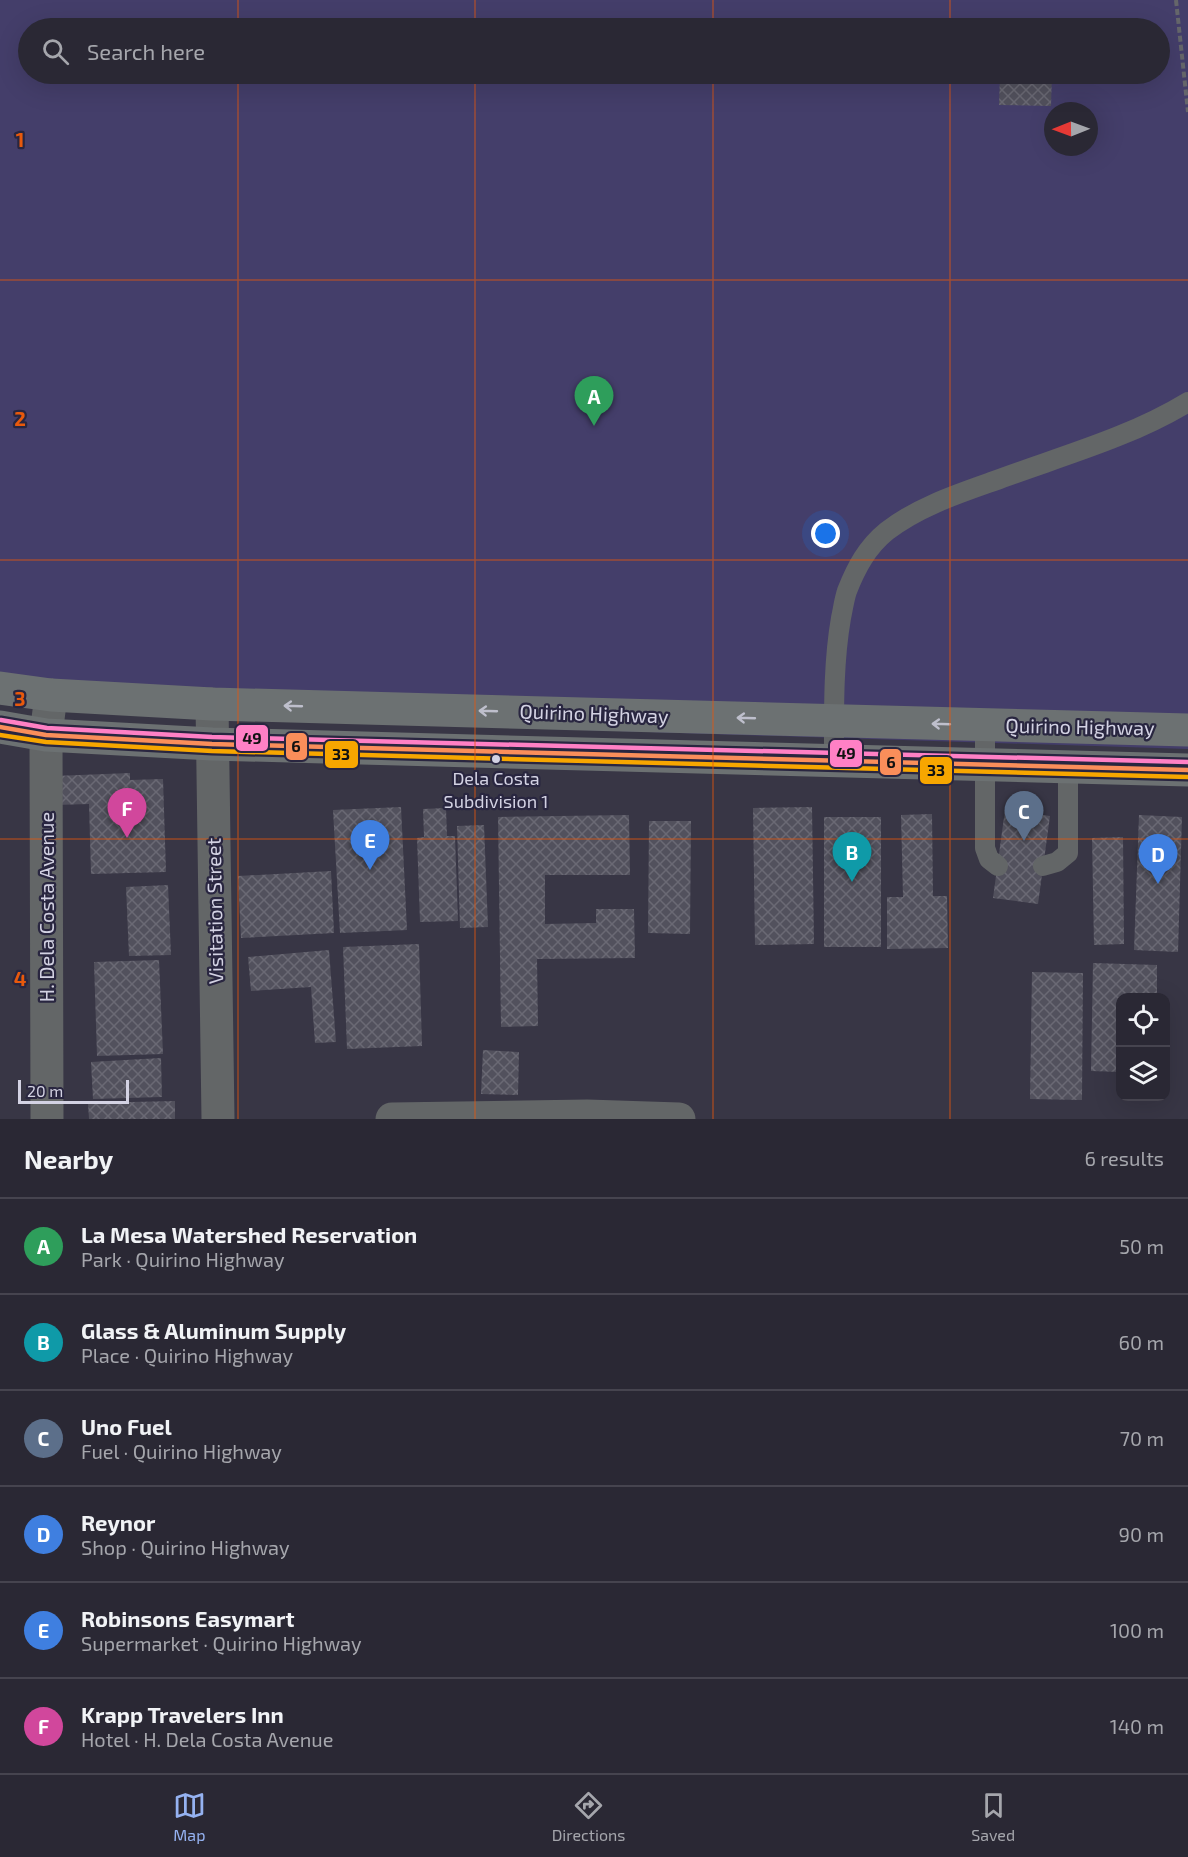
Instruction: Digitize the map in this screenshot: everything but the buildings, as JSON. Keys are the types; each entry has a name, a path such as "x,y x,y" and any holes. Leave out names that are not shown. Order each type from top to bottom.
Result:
{"main road":[{"name":"Quirino Highway","path":"0,688 51,695 212,704 1188,730"},
{"name":"Quirino Highway","path":"0,727 46,735 212,744 1188,770"}],"street":[{"name":"H. Dela Costa Avenue","path":"47,1119 46,735 51,695"},
{"name":"Visitation Street","path":"212,704 218,1119"},
{"path":"392,1119 679,1119"}],"lane":[{"path":"834,759 839,631 846,593 862,557 886,532 917,512 951,496 1111,438 1188,402"},
{"path":"985,725 985,848 989,859 998,866"},
{"path":"1043,866 1057,862 1068,853 1068,766"}],"path":[{"path":"1176,0 1188,112"}],"shaded area":[{"path":"0,0 1188,0 1188,749 235,719 0,704"}],"transit line":[{"name":"49","path":"1,720 47,728 212,737 1188,762"},
{"name":"6","path":"0,727 46,735 212,744 1188,770"},
{"name":"33","path":"0,735 46,742 212,751 1188,777"}],"place":[{"name":"La Mesa Watershed Reservation","path":"594,426"},
{"name":"Dela Costa Subdivision 1","path":"496,759"},
{"name":"Krapp Travelers Inn","path":"127,838"},
{"name":"Uno Fuel","path":"1024,841"},
{"name":"Robinsons Easymart","path":"370,870"},
{"name":"Glass & Aluminum Supply","path":"852,882"},
{"name":"Reynor","path":"1158,884"}]}
